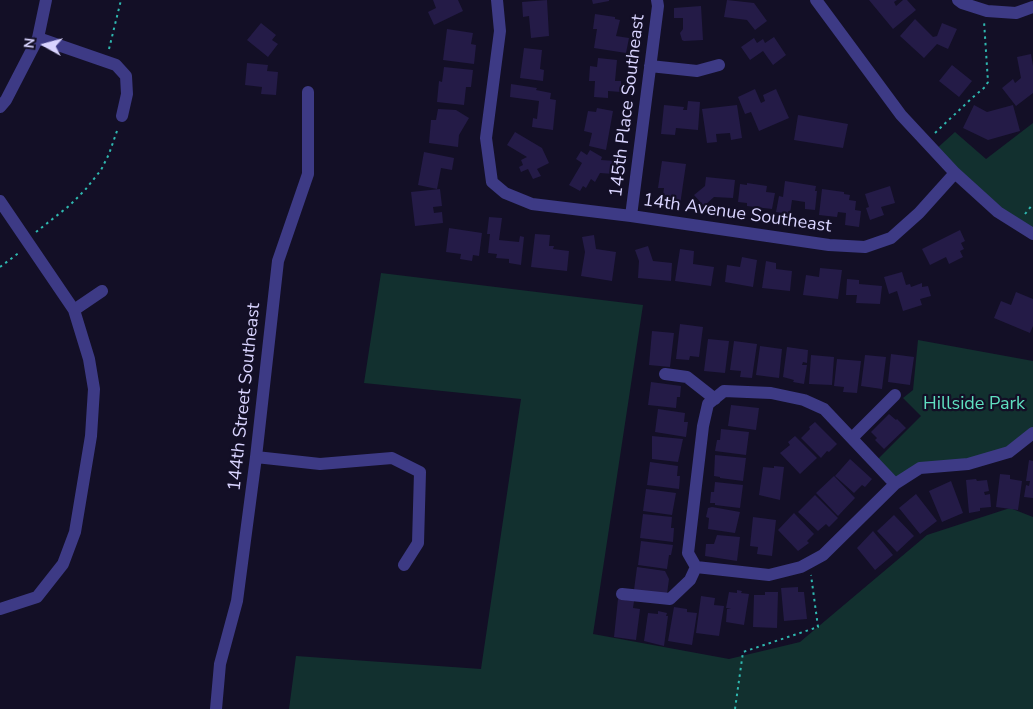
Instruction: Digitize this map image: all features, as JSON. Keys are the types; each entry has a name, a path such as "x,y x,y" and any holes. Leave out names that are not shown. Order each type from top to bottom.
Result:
{"street":[{"path":"0,107 6,100 38,38 46,0"},
{"name":"14th Avenue Southeast","path":"497,0 500,32 486,138 492,182 505,193 532,204 632,216 829,245 865,247 891,238 919,213 955,173"},
{"name":"145th Place Southeast","path":"632,216 658,6 657,0"},
{"path":"816,0 900,115 955,173 998,212 1033,234"},
{"path":"960,1 987,10 1016,13 1033,7"},
{"path":"38,38 116,65 126,76 127,94 122,116"},
{"path":"650,66 697,71 719,65"},
{"name":"144th Street Southeast","path":"216,709 220,664 237,601 256,457 278,261 308,174 308,92"},
{"path":"0,201 74,310 89,359 94,389 91,436 75,532 63,564 38,597 0,609"},
{"path":"74,310 102,291"},
{"path":"665,374 687,376 712,402"},
{"path":"696,567 688,553 703,426 712,402 724,391 771,393 804,400 824,409 895,484"},
{"path":"852,438 895,394"},
{"path":"696,567 769,575 802,567 823,555 895,484 920,468 968,464 1009,452 1033,433"},
{"path":"256,457 320,464 392,458 420,472 418,543 404,564"},
{"path":"622,594 670,599 690,580 696,567"}],"path":[{"path":"106,61 121,0"},
{"path":"926,142 985,87 988,82 984,20 987,10"},
{"path":"0,268 85,190 101,170 109,154 122,116"},
{"path":"735,709 743,652 818,627 810,562"}],"green space":[{"path":"1033,123 1033,234 934,151 955,132 986,159"},
{"path":"381,273 643,305 593,634 729,659 800,642 927,535 1010,508 1033,517 1033,709 289,709 296,656 481,669 521,399 364,383"},
{"name":"Hillside Park","path":"918,340 1033,361 1033,433 1009,452 920,468 895,484 875,462 921,416 903,398 913,390"}],"building":[{"path":"433,0 458,0 463,11 434,25 428,12 436,8"},
{"path":"547,0 549,36 531,38 529,16 523,17 522,2"},
{"path":"592,0 609,0 609,1 593,4"},
{"path":"727,0 754,3 767,21 755,30 747,20 724,17"},
{"path":"869,0 897,0 894,2 896,6 903,0 907,0 916,10 893,29"},
{"path":"701,6 703,40 682,40 680,33 683,29 683,18 674,18 674,8"},
{"path":"595,14 615,17 615,19 620,20 616,36 629,38 626,53 594,48 597,29 593,29"},
{"path":"915,19 933,37 937,36 942,23 957,29 948,49 937,44 924,58 900,36"},
{"path":"261,23 276,35 272,40 278,44 268,57 247,40"},
{"path":"447,29 473,33 471,44 476,45 474,64 443,60"},
{"path":"774,37 786,55 773,65 763,51 750,60 741,47 754,38 757,43 763,39 765,43"},
{"path":"524,48 542,50 540,69 544,70 543,81 520,78"},
{"path":"1031,54 1033,93 1016,106 1002,88 1013,79 1015,83 1021,78 1017,57"},
{"path":"598,58 617,60 615,81 621,81 621,92 608,91 608,98 594,97 595,81 589,81 590,66 597,67"},
{"path":"247,63 268,65 267,71 278,72 276,95 261,94 262,87 245,85"},
{"path":"952,65 972,81 959,97 939,81"},
{"path":"444,67 473,70 471,87 466,87 464,105 437,102 439,81 442,82"},
{"path":"511,84 537,88 536,90 551,93 550,99 556,100 553,130 532,127 533,118 537,119 539,101 510,97"},
{"path":"755,89 761,103 765,101 763,95 776,89 789,118 759,131 751,112 745,114 738,97"},
{"path":"688,101 700,102 698,130 676,128 675,135 661,134 664,105 684,107 683,110 687,110"},
{"path":"737,105 742,138 731,140 730,133 716,134 717,142 707,143 702,109"},
{"path":"974,105 987,112 1013,105 1020,131 988,140 963,128"},
{"path":"597,108 613,111 606,150 589,146 592,133 584,131 588,111 596,112"},
{"path":"438,109 456,110 469,118 459,135 458,147 429,143 431,120 436,120"},
{"path":"798,115 848,124 843,148 794,140"},
{"path":"515,132 542,148 549,163 537,169 541,176 533,179 528,169 521,172 519,167 523,165 521,160 527,157 507,145"},
{"path":"590,150 602,157 601,160 615,161 614,174 600,173 595,182 591,179 586,188 583,186 580,191 569,185 582,163 576,159 581,151 587,155"},
{"path":"424,152 454,158 452,170 441,168 437,189 418,185"},
{"path":"662,161 686,164 680,205 662,203 664,188 658,188"},
{"path":"706,177 735,180 733,198 714,197 704,206 694,195 705,186"},
{"path":"785,181 816,186 815,210 805,209 805,202 792,200 790,214 776,212 779,196 783,197"},
{"path":"747,183 767,186 766,192 775,193 772,209 747,206 747,203 738,202 740,184 747,185"},
{"path":"890,186 895,203 881,207 884,215 870,220 866,208 869,207 865,194"},
{"path":"440,189 442,206 433,207 434,213 442,212 443,223 415,226 411,192"},
{"path":"822,189 844,192 844,194 850,195 849,200 856,201 855,210 861,211 859,227 845,225 846,213 838,212 837,217 819,215"},
{"path":"489,217 502,218 499,240 519,242 520,236 524,237 521,265 509,263 509,259 496,258 497,254 488,253 490,234 487,234"},
{"path":"449,228 482,233 479,256 473,255 472,261 460,259 461,254 446,252"},
{"path":"960,230 965,241 961,243 964,249 960,251 963,257 949,264 946,257 930,265 922,249"},
{"path":"535,234 550,235 549,246 554,246 553,249 569,251 567,271 531,267"},
{"path":"594,235 596,249 616,252 612,281 581,276 585,252 582,237"},
{"path":"648,246 653,261 672,263 671,281 638,278 639,261 635,250"},
{"path":"680,249 694,251 693,264 714,267 711,286 675,281"},
{"path":"742,257 757,260 753,287 725,282 727,265 740,267"},
{"path":"766,261 776,263 776,269 792,271 790,291 762,288"},
{"path":"820,268 842,270 838,299 803,295 806,275 819,277"},
{"path":"902,272 906,285 910,284 911,287 922,283 922,287 928,286 931,296 920,299 922,305 903,311 897,291 889,294 884,277"},
{"path":"847,279 859,280 859,284 882,286 880,304 856,303 857,295 846,295"},
{"path":"1016,292 1033,299 1033,326 1030,333 994,318 1001,301 1011,305"},
{"path":"680,324 703,327 699,357 690,356 689,360 676,359"},
{"path":"652,331 674,333 670,367 649,365"},
{"path":"708,339 729,341 725,373 704,371"},
{"path":"734,341 757,344 752,378 740,377 741,371 730,370"},
{"path":"760,346 782,349 779,378 756,375"},
{"path":"787,347 808,350 807,363 803,362 802,365 807,365 804,384 793,382 794,380 783,377"},
{"path":"891,354 914,357 910,385 888,382"},
{"path":"811,355 834,357 832,385 809,384"},
{"path":"865,355 886,357 882,389 861,386"},
{"path":"837,359 861,361 857,393 843,392 844,387 834,386"},
{"path":"651,382 681,386 676,408 648,405"},
{"path":"731,405 759,408 756,430 728,426"},
{"path":"658,409 685,413 684,422 688,422 686,437 655,432"},
{"path":"889,414 906,428 884,449 875,440 877,438 871,432"},
{"path":"815,422 837,444 821,458 801,438"},
{"path":"721,429 749,432 746,455 715,451 717,440 720,440"},
{"path":"652,436 683,439 678,462 652,459"},
{"path":"795,436 817,458 800,474 780,453 790,445 788,442"},
{"path":"715,455 746,458 743,481 714,476"},
{"path":"850,459 872,479 865,487 862,485 854,493 835,476"},
{"path":"1029,460 1033,461 1033,498 1024,497 1026,485 1029,486 1030,481 1026,481"},
{"path":"650,462 678,466 677,476 680,476 679,489 647,485"},
{"path":"774,466 784,467 780,500 759,495 763,467 774,468"},
{"path":"1000,474 1010,475 1010,479 1022,481 1018,510 996,507"},
{"path":"834,476 855,498 838,516 816,493"},
{"path":"976,479 977,481 987,480 989,491 984,492 985,495 990,494 991,507 980,508 980,511 969,513 966,480"},
{"path":"951,481 963,513 942,522 929,491"},
{"path":"715,482 743,485 740,508 710,503 711,492 714,492"},
{"path":"646,489 676,493 672,515 643,511"},
{"path":"916,494 937,521 920,534 899,508"},
{"path":"815,495 838,518 829,527 826,524 818,531 798,512"},
{"path":"708,508 740,512 735,533 708,529 709,518 706,517"},
{"path":"794,513 814,534 807,541 809,543 798,551 778,530"},
{"path":"643,514 672,517 671,528 674,528 673,542 640,538"},
{"path":"894,515 914,536 897,552 877,531"},
{"path":"753,517 776,520 772,556 757,554 758,547 750,546"},
{"path":"873,531 893,555 875,570 857,548"},
{"path":"717,535 740,537 737,561 705,556 706,544 714,544"},
{"path":"641,541 673,545 667,569 638,565"},
{"path":"637,567 665,571 669,579 667,594 634,590"},
{"path":"798,587 798,592 804,592 807,619 784,621 781,588"},
{"path":"737,590 742,591 741,593 749,594 744,625 726,622 727,609 731,608 726,608 729,592 737,593"},
{"path":"765,592 778,592 777,628 753,627 754,595 765,595"},
{"path":"701,596 715,598 714,605 724,606 719,636 696,633"},
{"path":"618,599 634,601 633,608 640,609 636,640 614,637"},
{"path":"674,607 687,609 687,612 697,613 692,645 668,641"},
{"path":"658,611 667,613 666,616 668,616 664,646 644,641 648,613 658,614"}]}
